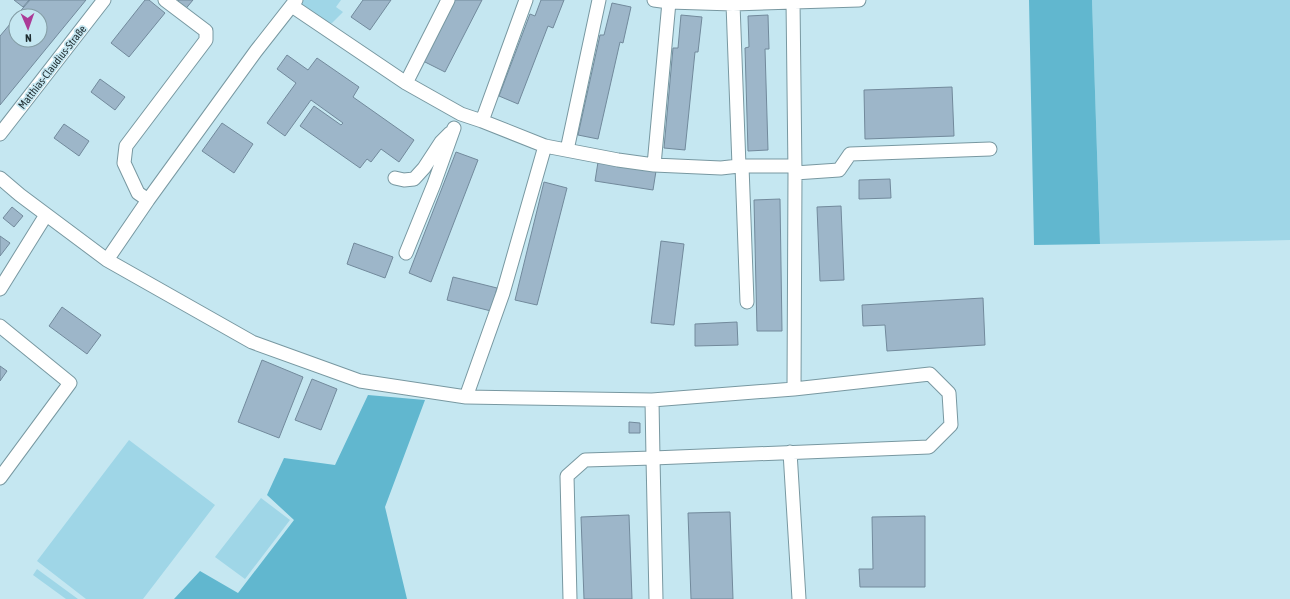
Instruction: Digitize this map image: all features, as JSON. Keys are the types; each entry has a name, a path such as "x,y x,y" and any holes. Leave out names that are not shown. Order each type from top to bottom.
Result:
{"street":[{"name":"Matthias-Claudius-Straße","path":"0,134 104,0"},
{"path":"148,200 138,193 124,163 126,146 206,40 206,31 165,0"},
{"path":"406,83 448,0"},
{"path":"482,121 526,0"},
{"path":"567,150 598,0"},
{"path":"654,0 668,2 733,4 859,0"},
{"path":"793,1 795,169 794,389"},
{"path":"654,165 668,2"},
{"path":"107,260 148,200 256,51 294,3 406,83 461,114 545,146 618,160 654,165 721,168 740,166 839,170 850,154 990,149"},
{"path":"733,4 747,302"},
{"path":"406,253 434,184 454,128 461,114"},
{"path":"395,178 404,180 414,179 424,168 441,142 454,128"},
{"path":"466,397 503,293 545,146"},
{"path":"0,178 46,215 107,260 255,344 360,381 466,397 652,400 794,389 930,374 949,393 951,425 929,447 585,460 567,476 570,599"},
{"path":"0,289 46,215"},
{"path":"0,326 70,383 0,478"},
{"path":"652,400 656,599"},
{"path":"790,452 799,599"}],"shaded area":[{"path":"301,0 341,0 336,7 343,12 332,23 323,24 302,8"},
{"path":"1029,0 1092,0 1100,244 1034,245"},
{"path":"1092,0 1290,0 1290,240 1100,244"},
{"path":"368,395 425,400 385,507 407,599 174,599 200,571 238,593 294,520 267,495 284,458 335,465"},
{"path":"129,440 215,505 143,599 86,599 37,561"},
{"path":"261,498 290,520 245,579 215,557"},
{"path":"37,569 78,599 66,599 33,575"}],"building":[{"path":"14,0 29,0 23,7"},
{"path":"30,0 86,0 48,46 48,8 23,8"},
{"path":"145,0 149,0 165,13 129,57 111,43"},
{"path":"179,0 193,0 183,12 175,5"},
{"path":"363,0 391,0 370,30 351,17"},
{"path":"454,0 482,0 445,72 423,61"},
{"path":"541,0 564,0 553,28 548,26 518,104 499,96 530,14 535,16"},
{"path":"612,3 631,7 623,43 620,42 598,139 578,135 600,35 604,35"},
{"path":"681,15 702,17 698,52 695,52 685,150 664,148 673,48 678,48"},
{"path":"768,15 769,49 765,49 768,150 748,151 745,48 749,47 748,16"},
{"path":"8,26 8,48 47,48 0,105 0,36"},
{"path":"287,55 308,70 317,58 359,87 353,97 414,140 399,162 381,149 371,162 367,159 360,168 300,126 314,106 341,125 343,123 311,100 285,136 267,123 296,83 277,69"},
{"path":"100,79 125,97 115,110 91,92"},
{"path":"952,87 954,136 865,139 864,90"},
{"path":"222,123 253,144 234,173 202,151"},
{"path":"64,124 89,141 79,156 54,138"},
{"path":"456,152 478,160 431,282 409,273"},
{"path":"598,162 656,171 653,190 595,181"},
{"path":"890,179 891,198 859,199 859,180"},
{"path":"544,182 567,188 537,305 515,300"},
{"path":"780,199 782,331 757,331 754,200"},
{"path":"841,206 844,280 820,281 817,207"},
{"path":"12,207 23,216 14,227 3,218"},
{"path":"0,236 10,243 0,256"},
{"path":"661,241 684,244 674,325 651,323"},
{"path":"354,243 393,257 385,278 347,264"},
{"path":"453,277 497,288 491,311 447,300"},
{"path":"983,298 985,345 887,351 885,325 863,326 862,305"},
{"path":"62,307 101,335 87,354 49,326"},
{"path":"737,322 738,345 695,346 695,324"},
{"path":"262,360 303,377 279,438 238,422"},
{"path":"0,366 7,371 0,381"},
{"path":"312,379 337,389 321,430 295,420"},
{"path":"629,422 640,423 640,433 629,433"},
{"path":"730,512 733,599 691,599 688,513"},
{"path":"629,515 632,599 584,599 581,517"},
{"path":"925,516 925,587 860,587 859,569 873,569 872,517"}]}
